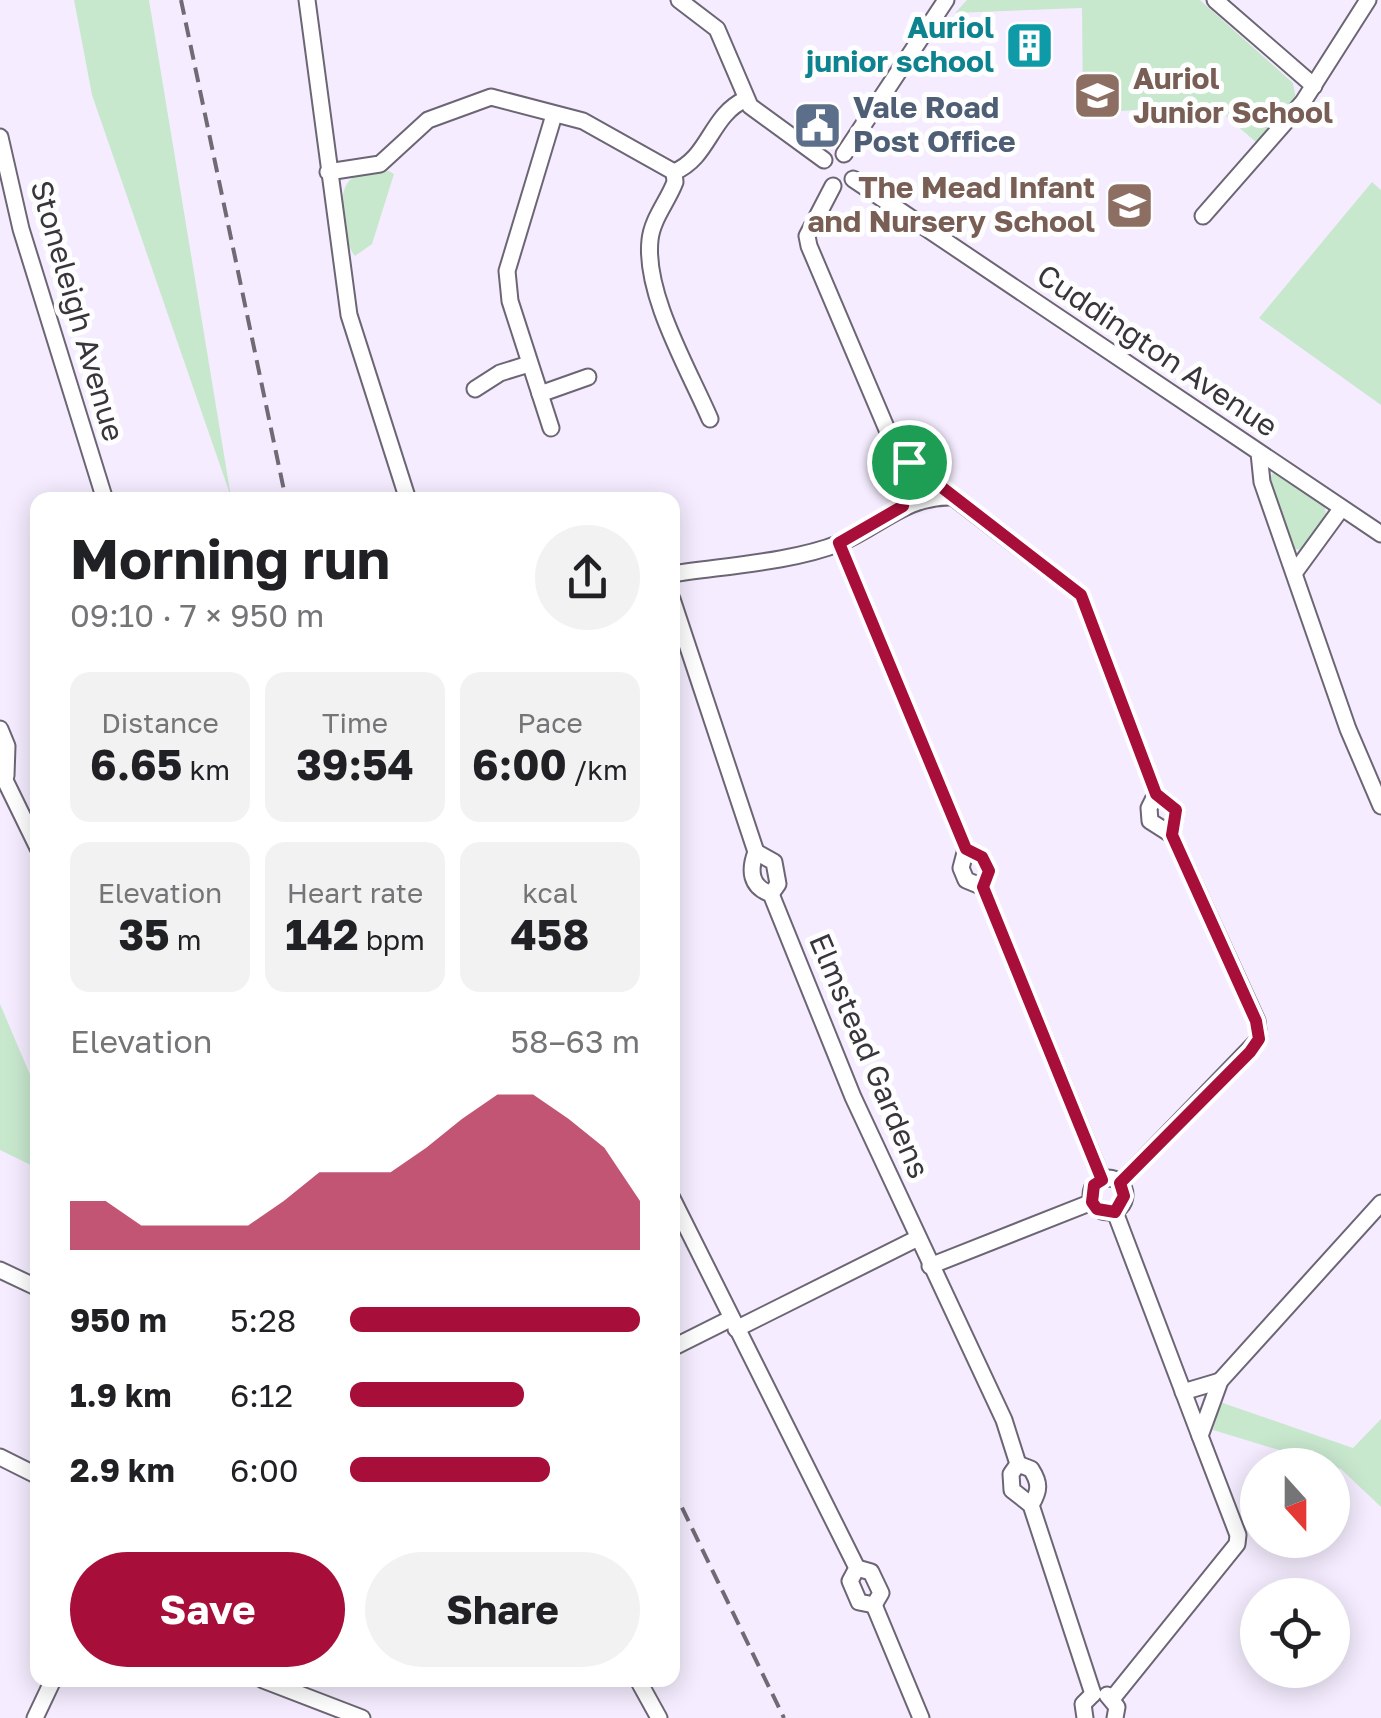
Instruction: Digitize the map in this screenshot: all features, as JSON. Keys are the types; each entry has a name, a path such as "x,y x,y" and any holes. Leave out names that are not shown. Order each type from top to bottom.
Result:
{"street":[{"path":"307,0 349,316 405,492"},
{"path":"679,0 717,29 736,64 746,99 763,118 824,160"},
{"path":"824,160 844,154 946,0"},
{"path":"1215,0 1314,86"},
{"path":"1203,216 1314,86 1368,0"},
{"path":"328,172 380,164 428,120 462,104 504,98 583,121 674,172"},
{"path":"674,172 695,162 720,115 746,99"},
{"path":"551,428 510,301 507,271 554,115"},
{"name":"Stoneleigh Avenue","path":"0,137 22,229 103,492"},
{"path":"844,154 854,163 853,180 833,186 807,236 808,246 894,446 952,498 1081,595 1156,794 1176,810 1172,835"},
{"path":"824,160 822,175 833,186"},
{"path":"674,172 675,182 650,239 652,267 660,301 710,419"},
{"name":"Cuddington Avenue","path":"853,180 1381,534"},
{"path":"475,389 500,373 529,364"},
{"path":"540,394 588,378"},
{"path":"1259,453 1262,482 1348,729 1381,806"},
{"path":"903,506 909,462"},
{"path":"680,573 839,543 903,506 936,497 952,498"},
{"path":"1294,572 1341,508"},
{"path":"839,543 966,849 961,868 966,880 983,887 1102,1180"},
{"name":"Elmstead Gardens","path":"680,623 756,852 774,862 778,884 771,894 852,1097 1004,1420 1018,1464"},
{"path":"0,729 7,746 3,773 30,831"},
{"path":"1120,1183 1259,1039 1256,1021 1172,835 1150,821 1149,808 1156,794"},
{"path":"1115,1212 1097,1209 1092,1202 1094,1185 1102,1180 1120,1183"},
{"path":"1115,1212 1124,1196 1120,1183"},
{"path":"930,1266 1092,1202"},
{"path":"1200,1436 1220,1381 1381,1202"},
{"path":"1115,1212 1238,1534 1237,1544 1112,1699 1115,1718"},
{"path":"680,1215 857,1568 871,1572 878,1582 881,1593 874,1605"},
{"path":"680,1345 918,1238"},
{"path":"0,1270 30,1284"},
{"path":"1183,1392 1220,1381"},
{"path":"0,1456 30,1472"},
{"path":"1031,1505 1039,1492 1038,1481 1031,1469 1018,1464 1012,1474 1012,1490 1031,1505 1093,1694"},
{"path":"857,1568 850,1581 853,1592 859,1602 874,1605"},
{"path":"874,1605 921,1718"},
{"path":"35,1718 50,1687"},
{"path":"281,1687 362,1718"},
{"path":"642,1687 659,1718"},
{"path":"1093,1694 1112,1699"},
{"path":"1085,1718 1084,1704 1093,1694"}],"green space":[{"path":"74,0 149,0 230,492 229,492 92,95"},
{"path":"967,0 1200,0 1293,83 1296,100 1257,143 1212,104 1083,114 1082,8 955,13"},
{"path":"389,171 394,174 372,244 355,256 342,218 345,187 359,175"},
{"path":"1372,182 1381,190 1381,405 1259,318"},
{"path":"1276,471 1325,506 1326,517 1302,550 1293,549 1268,478"},
{"path":"0,1004 30,1075 30,1165 0,1150"},
{"path":"1220,1402 1353,1448 1381,1419 1381,1507 1350,1478 1350,1448 1272,1448 1213,1430"}],"railway":[{"path":"181,0 284,492"},
{"path":"680,1504 784,1718"}],"place":[{"name":"Auriol junior school","path":"1029,45"},
{"name":"Auriol Junior School","path":"1098,96"},
{"name":"Vale Road Post Office","path":"818,125"},
{"name":"The Mead Infant and Nursery School","path":"1130,205"}],"route":[{"path":"909,462 952,498 1075,586 1081,595 1156,794 1169,800 1176,810 1178,821 1172,835 1256,1021 1259,1039 1250,1052 1120,1183 1124,1196 1115,1212 1097,1209 1092,1202 1094,1185 1102,1180 983,887 989,871 986,863 966,849 839,543 903,506 909,462"}]}
